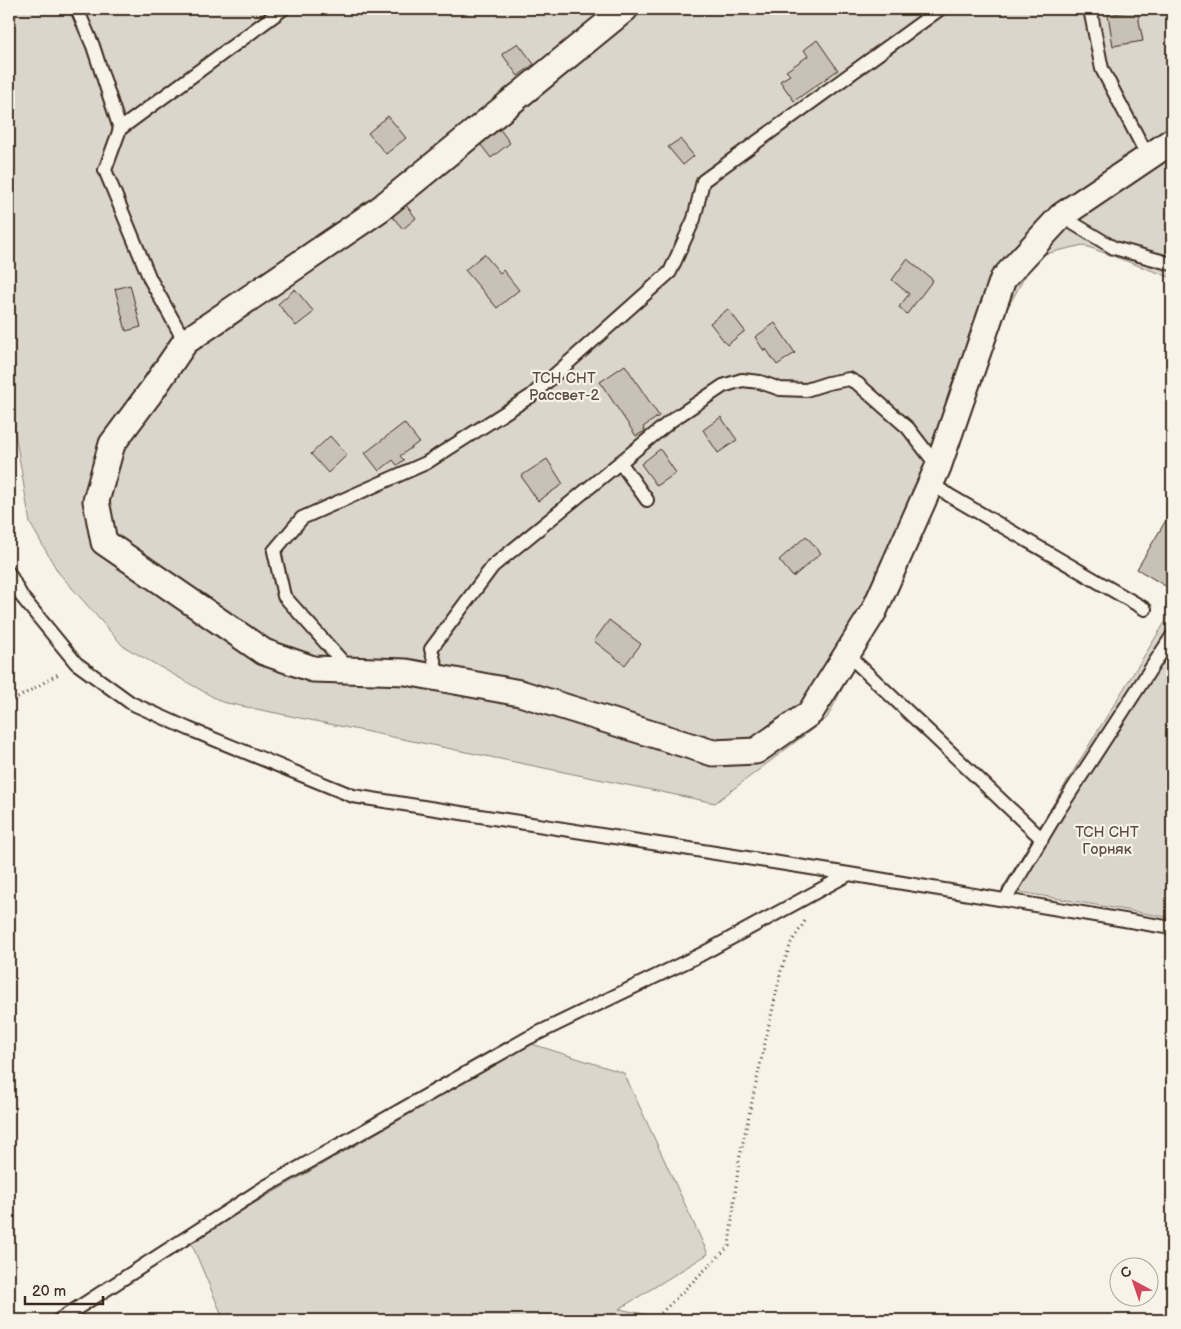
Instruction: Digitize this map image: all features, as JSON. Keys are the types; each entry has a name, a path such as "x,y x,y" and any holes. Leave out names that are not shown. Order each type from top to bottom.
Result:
{"street":[{"path":"625,9 380,209 184,342 153,389 112,444 96,501 104,542 264,652 313,669 406,672 439,678 520,693 713,753 756,751 810,713 874,611 934,475 1003,279 1061,216 1172,141"}],"lane":[{"path":"77,9 93,46 120,129"},
{"path":"184,342 150,279 105,170 120,129 283,9"},
{"path":"350,670 284,596 274,551 302,518 426,463 531,396 670,272 694,219 703,181 940,9"},
{"path":"1090,9 1102,69 1148,157"},
{"path":"1061,216 1114,248 1172,264"},
{"path":"439,678 430,649 493,566 672,420 724,386 742,380 760,382 780,389 806,390 849,379 858,384 908,428 934,475 952,497 1145,609"},
{"path":"620,462 647,500"},
{"path":"9,573 22,597 76,663 131,703 189,729 353,796 849,874 1172,928"},
{"path":"1005,900 1172,636"},
{"path":"847,654 1042,839"},
{"path":"59,1320 266,1187 519,1043 700,955 849,874"}],"path":[{"path":"9,703 76,663"},
{"path":"654,1320 729,1246 739,1160 781,971 791,943 806,918"}],"green space":[{"name":"ТСН СНТ Рассвет-2","path":"9,9 1172,9 1172,278 1083,245 1036,256 996,329 886,604 827,718 715,803 222,702 123,646 58,572 30,523 9,396"},
{"name":"ТСН СНТ Горняк","path":"1172,611 1172,918 1002,889 1097,732"},
{"path":"532,1044 624,1073 708,1254 619,1309 673,1320 224,1320 190,1240"}],"building":[{"path":"1137,10 1143,41 1113,46 1108,15"},
{"path":"817,40 838,70 794,101 780,81 790,75 786,71 808,56 804,50"},
{"path":"518,43 534,64 518,76 502,54"},
{"path":"388,116 406,138 386,154 368,133"},
{"path":"494,121 510,143 491,158 474,136"},
{"path":"680,139 694,156 683,165 668,147"},
{"path":"399,196 416,218 403,229 385,208"},
{"path":"484,254 500,273 503,270 519,290 497,308 465,270"},
{"path":"907,259 933,280 907,314 899,307 909,294 892,280"},
{"path":"130,285 141,327 126,331 115,289"},
{"path":"295,289 314,312 296,326 278,304"},
{"path":"728,309 745,331 727,345 710,323"},
{"path":"775,323 795,353 777,365 766,349 764,351 755,337"},
{"path":"625,365 659,416 643,427 645,431 636,436 600,382"},
{"path":"721,417 737,440 718,453 703,430"},
{"path":"404,423 419,442 400,456 404,460 397,465 393,460 379,471 365,453"},
{"path":"330,436 347,455 328,473 311,454"},
{"path":"660,449 676,473 657,486 641,464"},
{"path":"547,459 563,484 538,501 521,476"},
{"path":"1172,510 1172,590 1137,569"},
{"path":"806,536 821,553 793,577 779,560"},
{"path":"609,620 641,644 625,665 594,641"}]}
